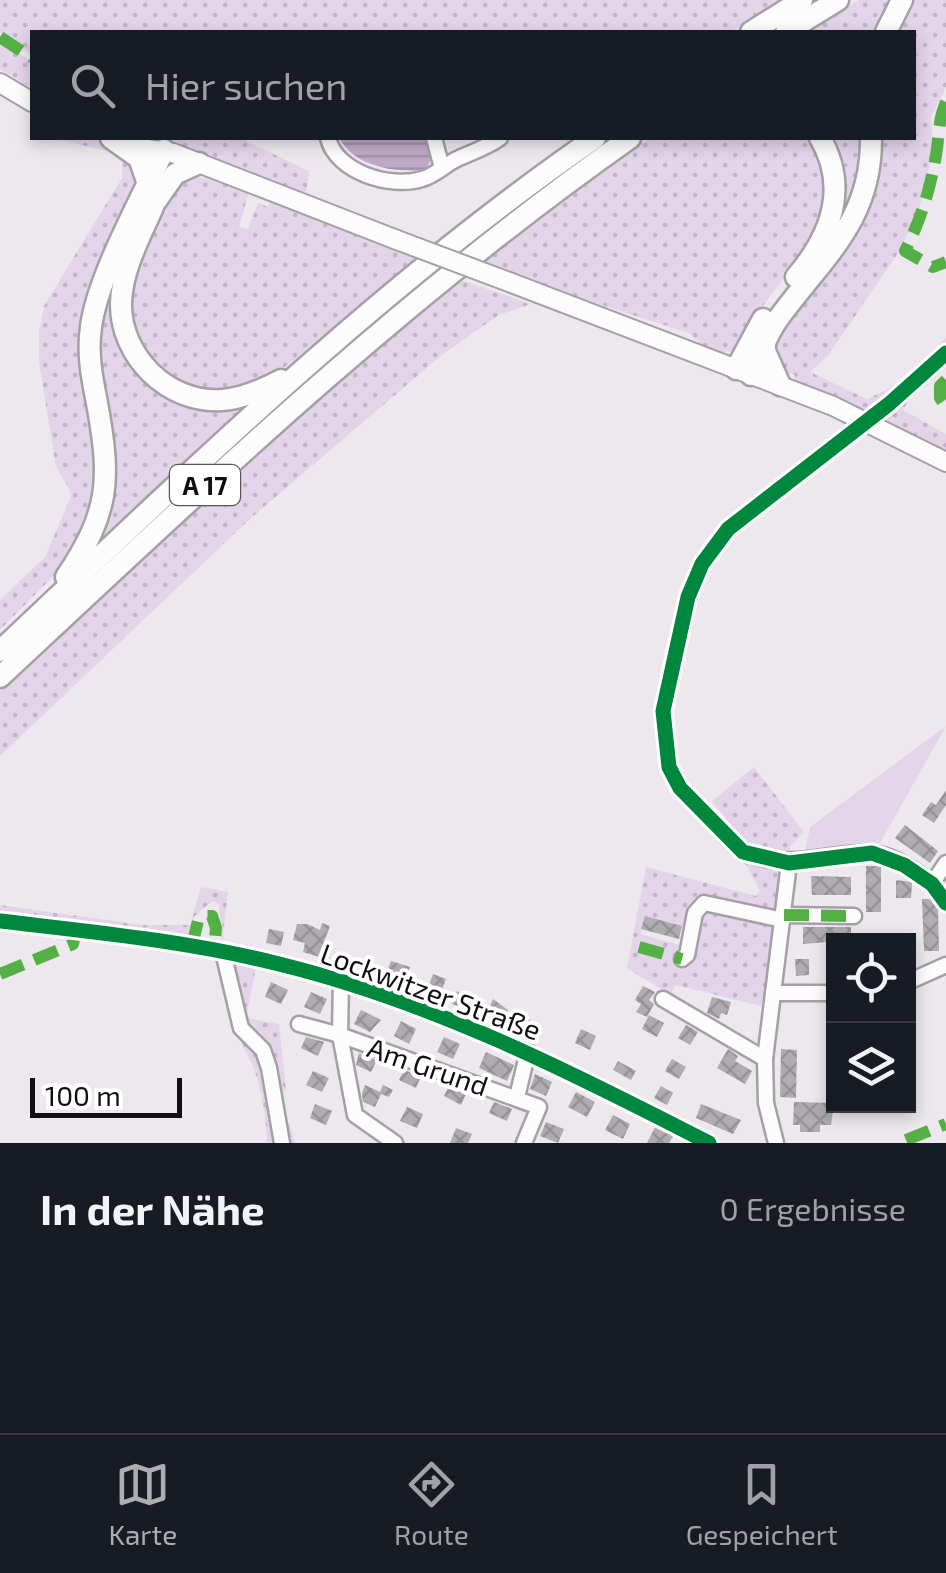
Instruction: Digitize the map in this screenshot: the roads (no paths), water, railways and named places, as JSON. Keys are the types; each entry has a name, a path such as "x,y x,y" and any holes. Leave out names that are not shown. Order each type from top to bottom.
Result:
{"highway":[{"path":"754,30 802,0"},
{"path":"789,30 838,0"},
{"path":"887,30 902,0"},
{"path":"116,140 139,158 152,192"},
{"name":"A 17","path":"0,650 309,366 407,282 589,140"},
{"name":"A 17","path":"0,677 333,369 486,244 627,140"},
{"path":"743,372 762,320 804,266 831,222 834,174 821,140"},
{"path":"743,372 850,226 864,196 871,140"},
{"path":"169,151 152,192 121,297 130,346 142,364 180,394 220,400 265,388 309,366"},
{"path":"47,606 89,542 100,517 106,484 90,354 92,322 103,285 152,192 175,174 199,163"},
{"path":"764,343 780,385"}],"main road":[{"path":"0,72 30,89"},
{"path":"0,83 30,101"},
{"path":"121,140 169,151"},
{"path":"148,140 397,240 834,406 946,462"}],"street":[{"path":"329,140 336,156 367,175 408,182 425,179 496,140"},
{"path":"435,140 442,168"},
{"path":"724,834 743,852 789,864 872,853 904,865 932,884 946,903"},
{"path":"932,884 946,863"},
{"path":"776,1143 766,1102 765,1059 789,864"},
{"path":"682,960 687,955 695,913 704,904 784,918 854,916"},
{"name":"Lockwitzer Straße","path":"0,921 223,952 341,981 528,1052 709,1143"},
{"path":"223,952 241,1028 262,1050 268,1068 282,1143"},
{"path":"916,978 946,965"},
{"name":"Am Grund","path":"341,981 340,1035 355,1115 395,1143"},
{"path":"774,993 826,993"},
{"path":"663,998 765,1059"},
{"name":"Am Grund","path":"299,1024 340,1035 538,1107 524,1143"},
{"name":"Am Grund","path":"517,1097 528,1052"}]}
